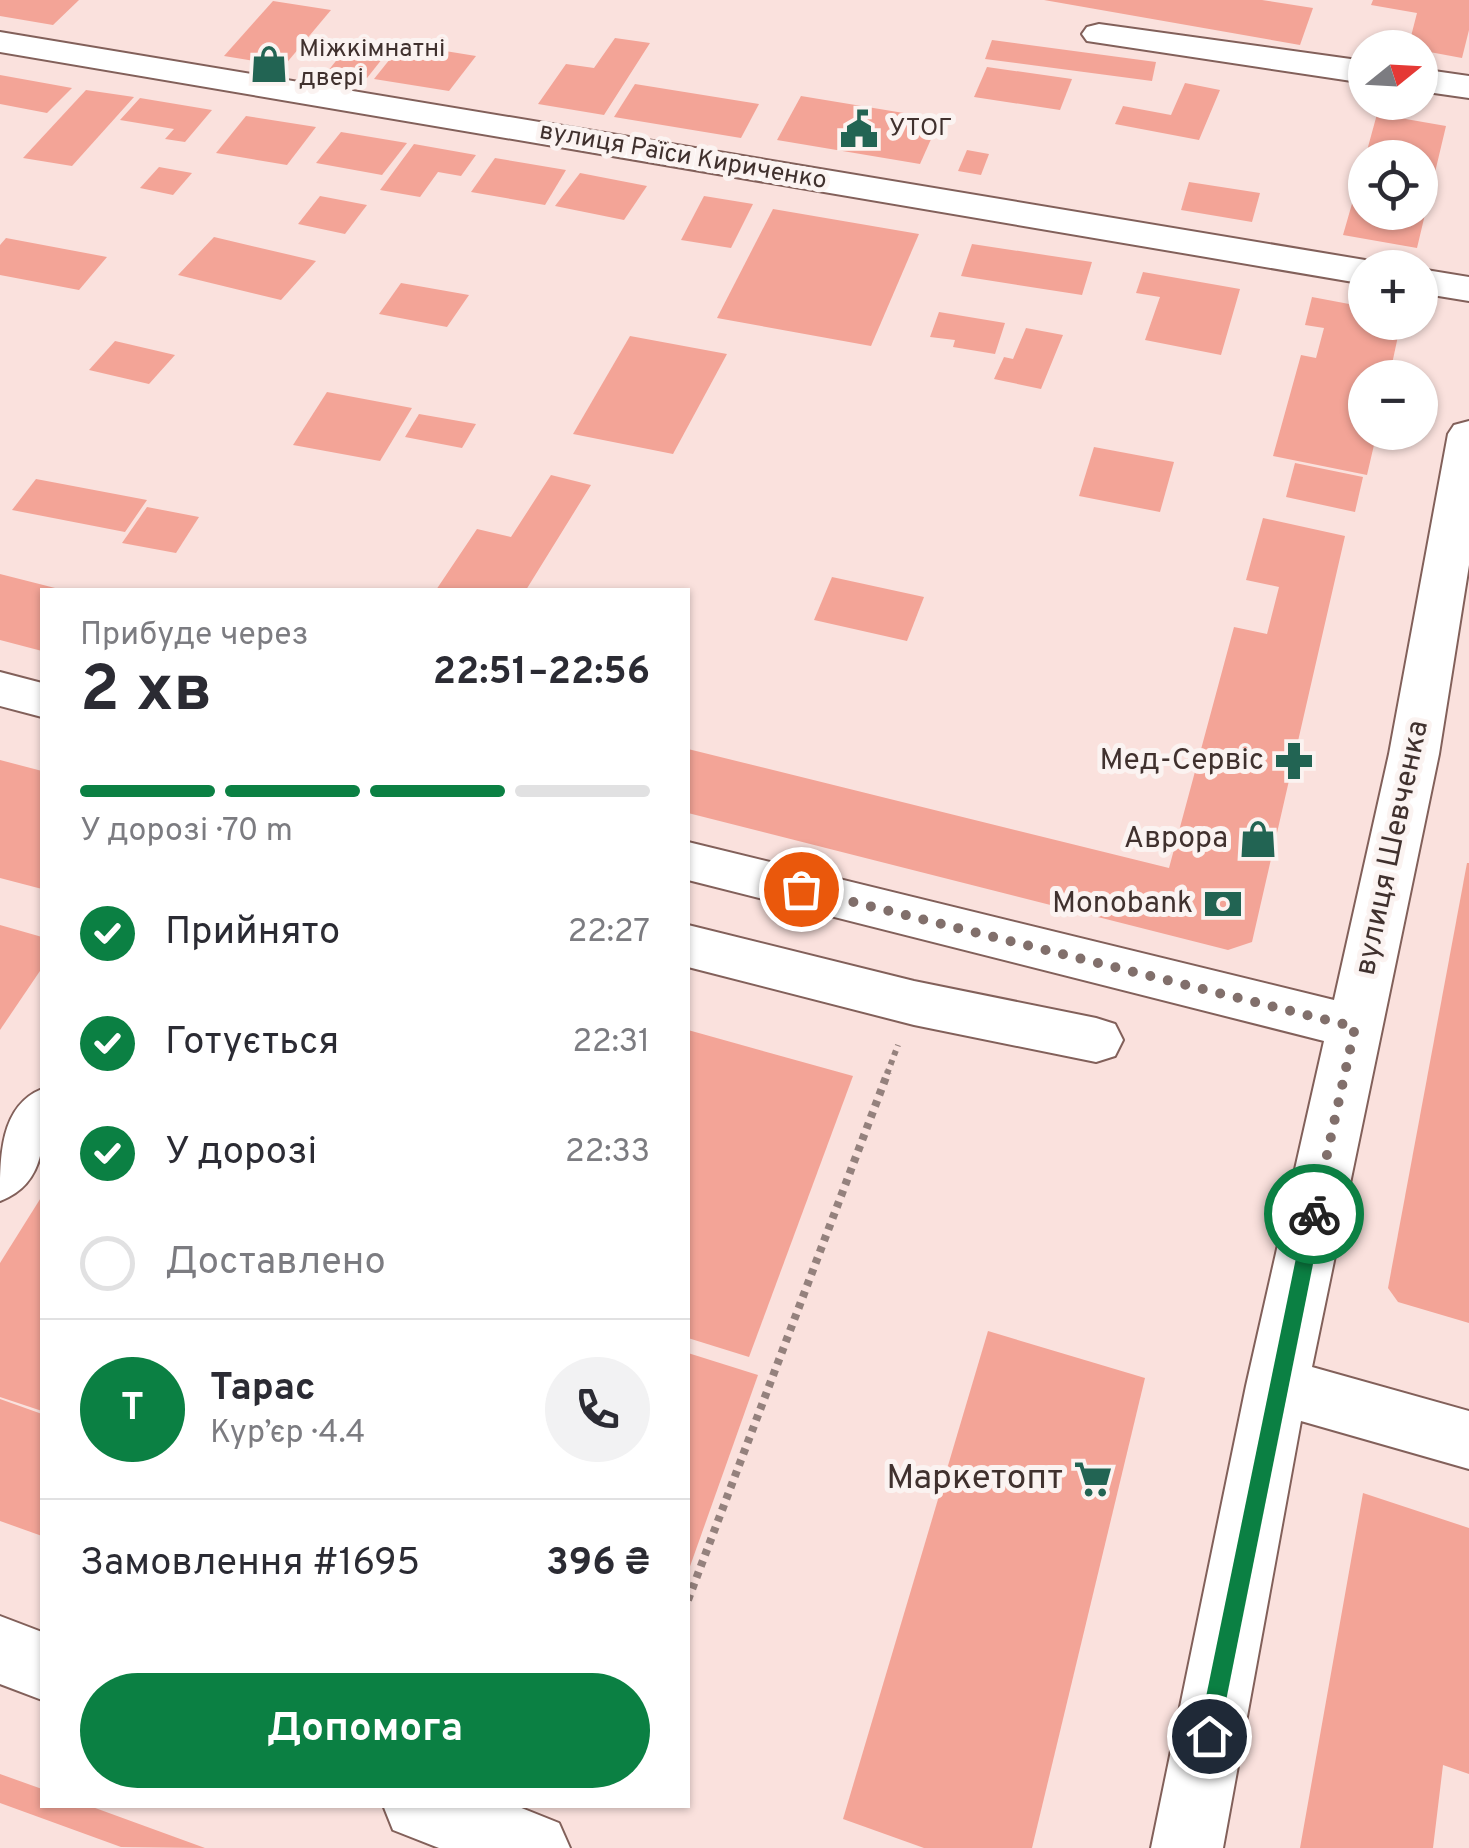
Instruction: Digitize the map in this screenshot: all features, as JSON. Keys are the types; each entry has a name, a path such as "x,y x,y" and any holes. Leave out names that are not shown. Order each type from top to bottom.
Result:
{"street":[{"path":"1099,34 1348,70"},
{"name":"вулиця Раїси Кириченко","path":"0,42 1348,269"},
{"path":"1438,83 1469,87"},
{"path":"1438,284 1469,289"},
{"name":"вулиця Шевченка","path":"1186,1848 1277,1386 1414,754 1452,634 1469,434"},
{"path":"0,689 40,699"},
{"path":"690,861 1355,1027"},
{"path":"690,946 914,1002 1096,1040"},
{"path":"0,1176 40,1115"},
{"path":"1277,1386 1469,1440"},
{"path":"0,1650 40,1665"},
{"path":"427,1822 534,1848"}],"path":[{"path":"690,1595 914,1002"}],"building":[{"path":"0,0 79,0 53,25 0,16"},
{"path":"1044,0 1262,0 1313,8 1300,45"},
{"path":"1373,0 1469,0 1469,30 1462,58 1438,54 1438,30 1413,30 1417,13 1371,5"},
{"path":"273,1 331,10 284,66 224,56"},
{"path":"615,38 650,43 604,115 538,104 566,64 594,68"},
{"path":"992,40 1156,62 1152,81 985,59"},
{"path":"350,43 390,49 367,78 328,71"},
{"path":"402,44 476,56 449,91 374,79"},
{"path":"987,67 1072,79 1060,110 974,97"},
{"path":"0,75 72,88 47,113 0,104"},
{"path":"1185,83 1220,90 1199,140 1115,124 1123,106 1171,115"},
{"path":"635,84 759,104 741,138 614,117"},
{"path":"86,90 134,97 72,166 23,158"},
{"name":"УТОГ","path":"801,96 940,119 920,164 777,140"},
{"path":"140,98 212,110 185,142 165,139 174,129 120,120"},
{"path":"246,116 316,127 287,165 216,153"},
{"path":"1375,120 1412,120 1446,126 1438,160 1438,140 1370,140"},
{"path":"341,132 407,143 382,175 316,163"},
{"path":"414,144 476,155 461,176 438,172 420,197 380,190"},
{"path":"967,150 989,154 981,175 958,171"},
{"path":"495,158 566,170 545,205 471,192"},
{"path":"159,167 192,173 173,195 140,188"},
{"path":"580,173 647,186 624,220 555,206"},
{"path":"1189,182 1260,193 1252,222 1181,210"},
{"path":"320,196 367,205 345,234 298,224"},
{"path":"704,196 753,204 731,248 681,240"},
{"path":"773,209 919,234 871,346 717,318"},
{"path":"1348,218 1348,230 1421,230 1417,248 1343,235"},
{"path":"214,237 316,261 281,300 178,275"},
{"path":"6,238 107,257 79,290 0,275 0,245"},
{"path":"972,244 1092,262 1082,295 961,276"},
{"path":"1143,272 1240,289 1221,355 1145,340 1160,297 1136,293"},
{"path":"401,283 469,295 447,327 379,314"},
{"path":"1312,297 1348,304 1348,340 1397,340 1393,360 1348,360 1348,450 1373,450 1367,475 1273,456 1301,355 1316,358 1324,328 1305,325"},
{"path":"939,312 1005,323 995,354 953,347 955,340 930,337"},
{"path":"1026,328 1063,335 1041,389 994,379 1004,357 1013,359"},
{"path":"630,336 727,354 673,454 573,434"},
{"path":"115,341 175,355 149,384 89,370"},
{"path":"327,392 412,408 380,461 293,445"},
{"path":"419,414 476,424 462,448 405,437"},
{"path":"1094,447 1174,462 1160,512 1079,496"},
{"path":"1295,463 1363,477 1355,512 1286,497"},
{"path":"551,475 591,485 527,588 437,588 477,529 511,537"},
{"path":"36,479 147,500 125,532 12,510"},
{"path":"147,507 199,517 176,553 122,543"},
{"path":"1263,518 1345,536 1252,942 1228,950 690,814 690,749 1169,868 1234,627 1267,634 1279,587 1246,580"},
{"path":"0,574 55,588 40,588 40,650 0,640"},
{"path":"832,577 924,597 907,641 814,620"},
{"path":"0,760 40,770 40,888 0,878"},
{"path":"1467,863 1469,1323 1398,1302 1388,1288"},
{"path":"0,925 40,936 40,971 0,1030"},
{"path":"690,1031 853,1076 749,1357 690,1339"},
{"path":"40,1199 40,1410 0,1397 0,1263"},
{"path":"988,1331 1145,1378 1032,1848 924,1848 843,1819"},
{"path":"690,1354 758,1375 690,1566"},
{"path":"0,1399 40,1413 40,1535 0,1521"},
{"path":"1363,1493 1469,1528 1469,1774 1443,1765 1433,1848 1300,1848"},
{"path":"0,1774 40,1788 40,1808 95,1808 205,1848 121,1847 0,1803"}],"way so far":[{"path":"801,889 1355,1027 1314,1214"}],"place":[{"name":"Міжкімнатні двері","path":"269,64"},
{"name":"УТОГ","path":"859,129"},
{"name":"Мед-Сервіс","path":"1294,761"},
{"name":"Аврора","path":"1258,839"},
{"name":"Monobank","path":"1223,904"},
{"name":"Маркетопт","path":"1093,1479"}],"route":[{"path":"1209,1736 1314,1214"}]}
